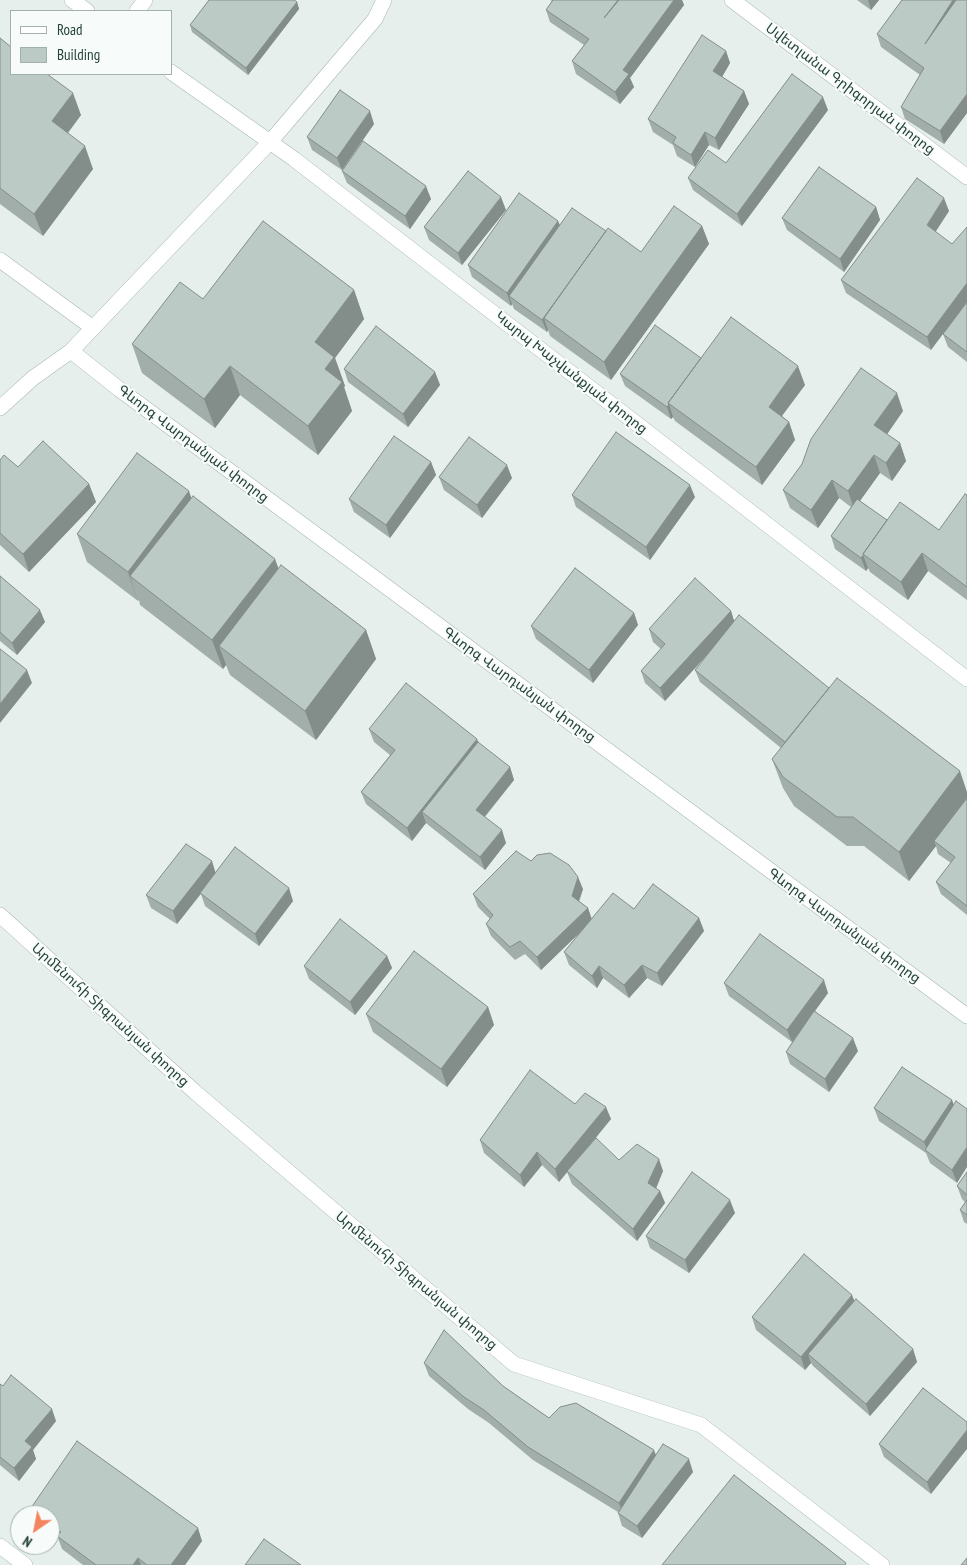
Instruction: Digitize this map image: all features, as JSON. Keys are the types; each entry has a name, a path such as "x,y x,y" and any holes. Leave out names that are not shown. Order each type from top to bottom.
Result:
{"street":[{"path":"72,0 86,10"},
{"path":"0,408 33,378 71,351 270,142 375,19 384,0"},
{"name":"Սվետլանա Գրիգորյան փողոց","path":"732,0 967,177"},
{"name":"Կարպ Խաչվանքյան փողոց","path":"172,73 270,142 967,679"},
{"path":"0,260 93,328"},
{"name":"Գևորգ Վարդանյան փողոց","path":"71,351 119,389 967,1016"},
{"name":"Արմենուհի Տիգրանյան փողոց","path":"0,915 195,1092 514,1364 701,1425 882,1565"},
{"path":"0,1546 25,1565"}],"building":[{"path":"209,0 294,0 297,2 246,68 190,25"},
{"path":"553,0 618,0 604,18 619,0 674,0 623,70 629,74 615,92 572,61 589,39 546,10"},
{"path":"902,0 953,0 925,44 956,0 967,0 967,94 940,131 901,107 924,68 877,34"},
{"path":"702,35 726,51 713,71 744,91 715,138 705,132 691,155 673,143 676,137 648,119"},
{"path":"0,38 10,46 10,75 48,75 73,93 52,121 85,146 34,214 0,188"},
{"path":"792,74 823,97 737,214 688,178 708,150 726,163"},
{"path":"340,90 370,111 337,158 307,137"},
{"path":"363,141 426,186 405,216 342,171"},
{"path":"819,167 876,207 840,259 782,218"},
{"path":"468,171 501,197 458,253 424,227"},
{"path":"917,178 944,198 927,225 952,244 967,227 967,283 927,337 841,280"},
{"path":"519,193 558,221 507,293 468,265"},
{"path":"674,206 702,226 604,362 544,318 608,228 641,252"},
{"path":"572,208 606,231 542,320 509,296"},
{"path":"263,221 354,290 315,342 334,357 325,369 342,382 308,426 230,366 204,399 132,344 180,282 203,299"},
{"path":"967,302 967,352 943,334"},
{"path":"731,317 798,366 769,407 789,422 756,467 668,403"},
{"path":"655,325 701,358 667,407 620,374"},
{"path":"376,326 435,372 403,414 344,369"},
{"path":"861,368 897,393 874,425 900,443 886,463 874,455 848,491 832,480 811,510 783,490 802,464 811,439"},
{"path":"616,432 690,485 646,547 572,495"},
{"path":"394,436 431,462 386,525 349,499"},
{"path":"469,437 507,465 477,505 439,477"},
{"path":"43,441 89,484 23,554 0,533 0,460 4,455 18,467"},
{"path":"137,453 189,491 128,572 77,534"},
{"path":"965,494 967,495 967,587 922,553 901,582 863,554 900,502 939,530"},
{"path":"193,496 275,559 212,640 130,576"},
{"path":"857,499 887,520 861,558 831,536"},
{"path":"281,565 366,630 305,711 219,646"},
{"path":"575,568 634,613 589,670 531,626"},
{"path":"0,576 40,610 12,643 0,632"},
{"path":"695,578 731,611 660,688 641,671 665,644 649,629"},
{"path":"739,615 829,688 785,742 695,670"},
{"path":"0,649 27,670 0,704"},
{"path":"837,678 960,771 899,852 853,817 837,817 783,777 772,759"},
{"path":"406,683 477,739 407,828 361,792 395,750 369,729"},
{"path":"478,742 510,767 476,810 502,830 480,857 422,812"},
{"path":"967,798 967,906 936,882 955,857 934,841"},
{"path":"186,844 212,861 173,911 146,895"},
{"path":"235,847 289,888 255,934 200,893"},
{"path":"516,851 531,861 537,855 550,853 569,865 578,877 572,896 588,908 537,957 520,941 510,947 486,924 493,915 473,894"},
{"path":"653,884 699,918 657,973 642,965 624,985 599,966 592,976 564,952 613,893 634,909"},
{"path":"340,919 387,956 350,1002 304,966"},
{"path":"760,934 824,980 787,1030 724,983"},
{"path":"414,951 488,1007 441,1069 366,1014"},
{"path":"814,1011 853,1038 825,1079 786,1052"},
{"path":"902,1067 952,1100 924,1142 874,1108"},
{"path":"530,1070 575,1104 585,1093 606,1107 555,1169 537,1152 520,1175 480,1140"},
{"path":"956,1101 967,1109 967,1147 952,1170 925,1150"},
{"path":"596,1138 619,1160 637,1144 659,1159 648,1183 660,1191 633,1229 567,1171"},
{"path":"692,1172 730,1200 685,1260 646,1236"},
{"path":"967,1172 967,1195 957,1186"},
{"path":"967,1200 967,1215 960,1210"},
{"path":"804,1254 852,1295 801,1357 752,1317"},
{"path":"856,1299 913,1349 866,1404 808,1354"},
{"path":"444,1330 503,1386 549,1418 560,1407 576,1403 654,1450 619,1503 528,1447 424,1363"},
{"path":"11,1375 52,1409 25,1441 32,1447 14,1468 0,1457 0,1384 3,1386"},
{"path":"923,1388 967,1422 967,1430 927,1482 879,1444"},
{"path":"77,1441 198,1528 171,1565 147,1565 138,1558 133,1565 96,1565 60,1538 60,1505 33,1505"},
{"path":"663,1444 689,1459 637,1526 618,1513"},
{"path":"734,1475 846,1563 845,1565 662,1565"},
{"path":"264,1539 301,1565 245,1565"},
{"path":"967,1558 967,1565 961,1565"}]}
